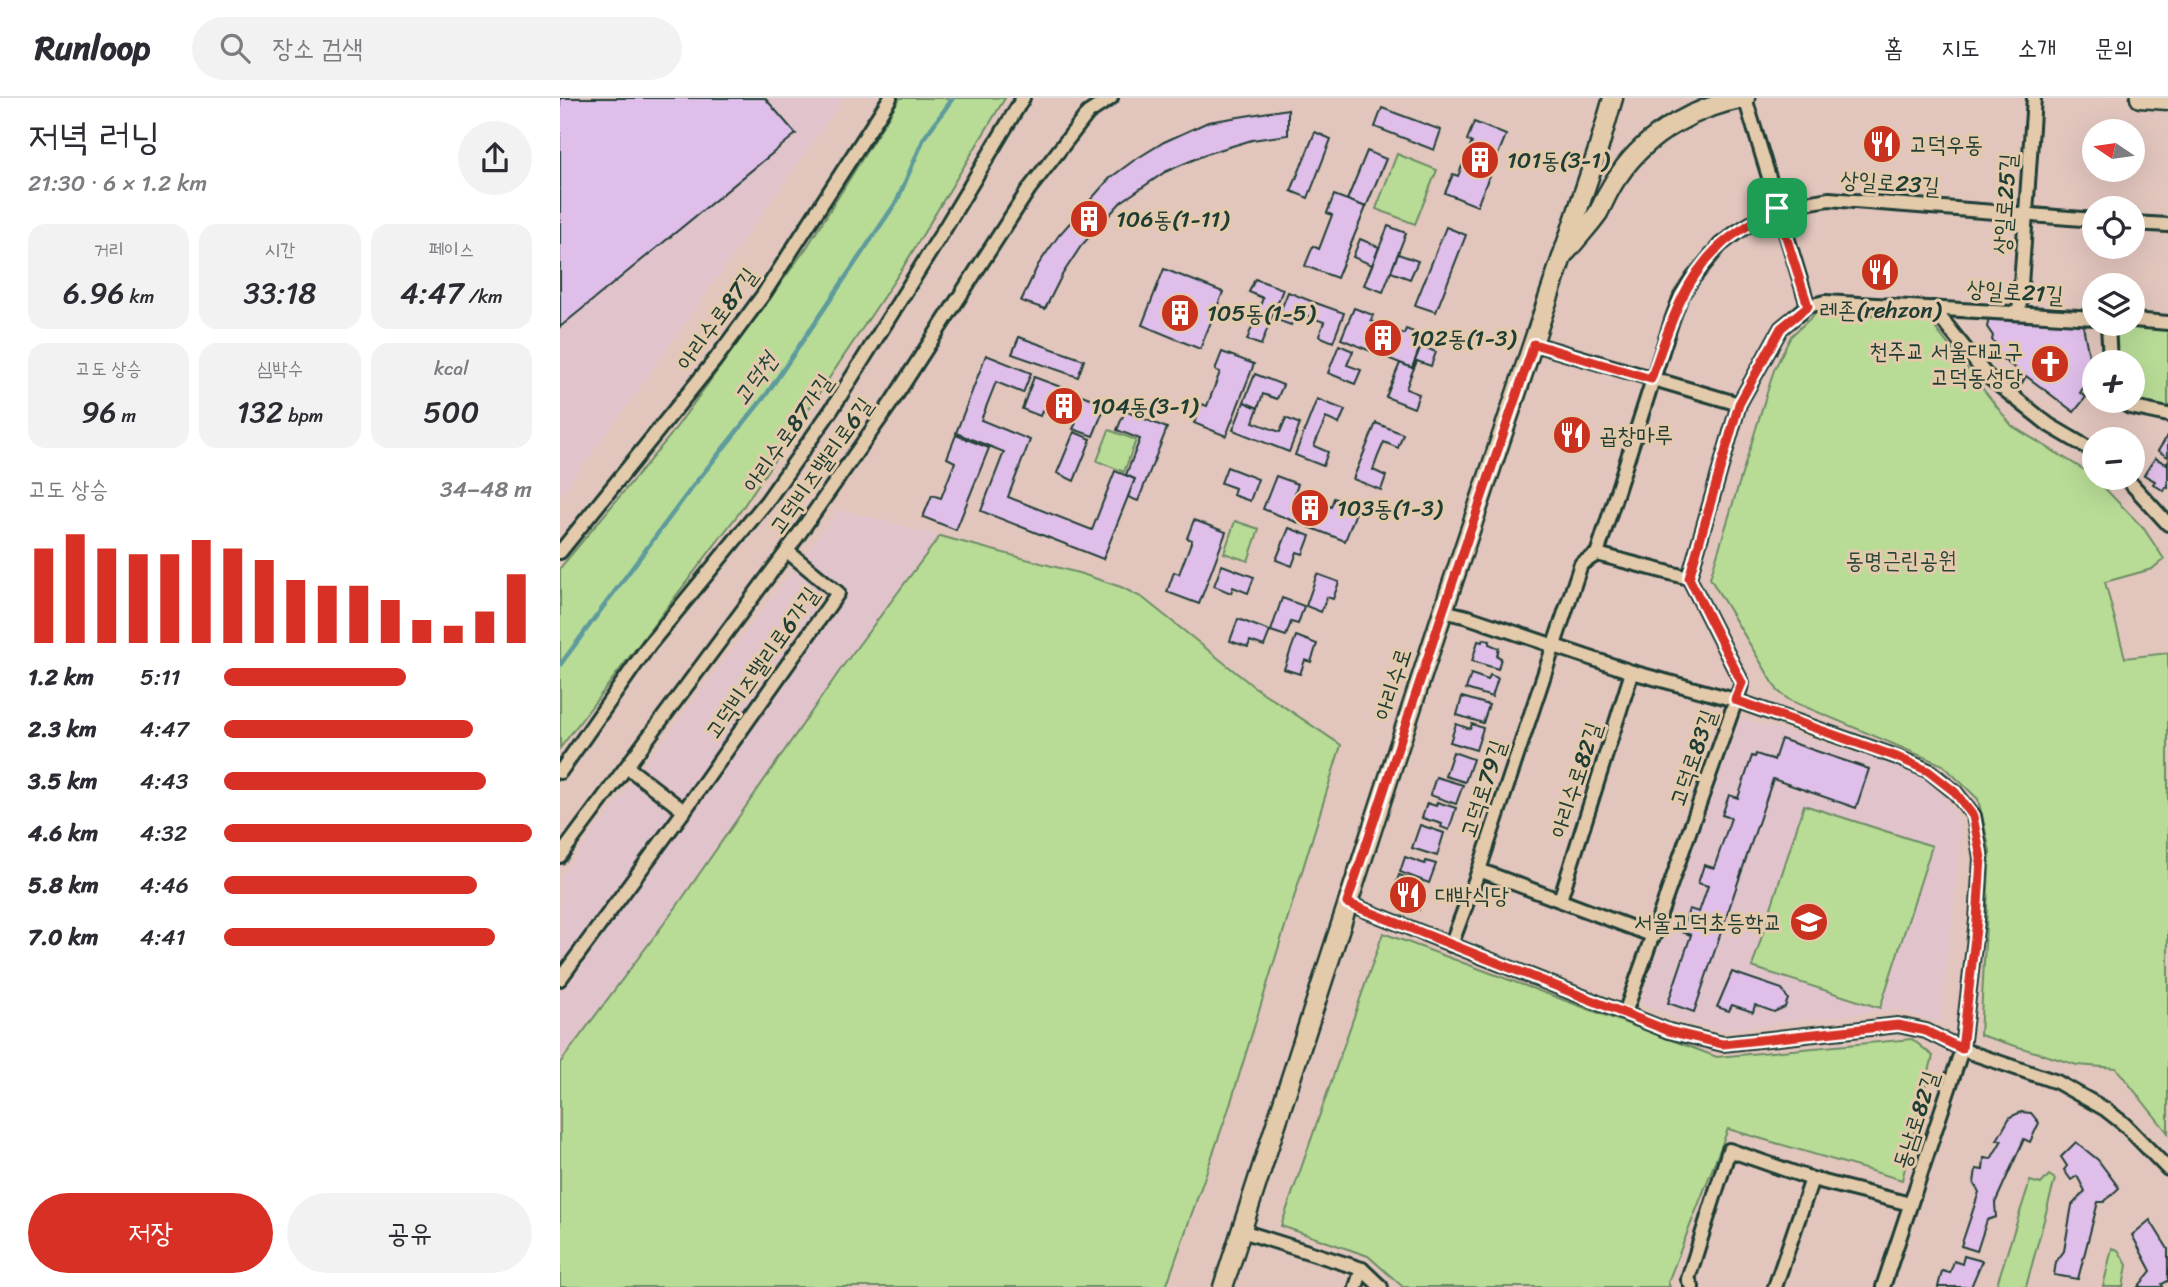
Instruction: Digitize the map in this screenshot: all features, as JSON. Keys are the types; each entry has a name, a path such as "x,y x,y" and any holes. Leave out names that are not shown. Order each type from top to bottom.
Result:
{"main road":[{"name":"아리수로","path":"1223,1287 1613,98"},
{"path":"1560,259 1596,216 1619,174 1643,148 1665,130 1695,112 1718,103 1745,98"},
{"path":"2140,98 2168,100"}],"street":[{"name":"아리수로87길","path":"560,552 715,360 763,295 890,98"},
{"name":"아리수로87가길","path":"560,772 649,645 767,501 832,409 1023,98"},
{"name":"고덕비즈밸리로6길","path":"560,856 787,551 891,403 1029,189 1088,113 1111,98"},
{"path":"1745,98 1808,306"},
{"name":"상일로25길","path":"2019,313 2034,98"},
{"name":"상일로23길","path":"1651,379 1681,296 1693,278 1720,245 1777,208 1829,199 2082,219"},
{"path":"2145,224 2168,225"},
{"path":"1597,554 1689,578 1739,404 1781,328 1808,306 1825,302 1933,308 1986,375 2049,425 2082,444"},
{"name":"상일로21길","path":"1933,308 2082,317"},
{"path":"2145,321 2168,323"},
{"path":"1534,344 1739,404"},
{"path":"1553,646 1581,564 1597,554 1651,379"},
{"path":"2145,410 2168,415"},
{"path":"2137,490 2168,524"},
{"name":"고덕비즈밸리로6가길","path":"560,979 684,811 838,593 787,551"},
{"name":"고덕로83길","path":"1625,1013 1742,683 1689,578"},
{"path":"1443,611 1632,672 1735,700 1897,757 1928,771 1955,792 1973,816 1981,858 1977,920 1962,1049"},
{"name":"고덕로79길","path":"1451,945 1479,870 1553,646"},
{"name":"아리수로82길","path":"1560,900 1632,672"},
{"path":"626,767 684,811"},
{"path":"1479,870 1654,936"},
{"path":"1347,903 1669,1031 1723,1044 1898,1025 1926,1031 1962,1049 2057,1082 2124,1124 2168,1169"},
{"name":"동남로82길","path":"1883,1287 1962,1049"},
{"name":"동남로82길","path":"1692,1287 1688,1279 1729,1150 1812,1178 1910,1204"},
{"path":"1775,1287 1812,1178"},
{"path":"1242,1231 1362,1269 1381,1287"},
{"path":"1356,1287 1362,1269"}],"shaded area":[{"path":"560,98 844,98 616,421 560,495"},
{"path":"839,509 940,536 843,666 677,906 560,1063 560,877"},
{"name":"서울고덕초등학교","path":"1737,717 1908,769 1928,781 1946,799 1957,817 1960,842 1941,1023 1894,1009 1724,1030 1683,1022 1640,1002"}],"green space":[{"path":"900,98 1005,98 902,269 739,513 560,748 560,568 670,436 807,247"},
{"path":"1397,154 1437,170 1415,224 1376,209"},
{"name":"동명근린공원","path":"1829,312 1928,319 2012,426 2082,469 2082,490 2106,490 2144,529 2164,559 2152,569 2105,582 2125,658 2168,653 2168,1133 2116,1068 2077,1065 1980,1035 1990,851 1978,799 1943,765 1789,700 1778,691 1710,578 1774,370 1791,336 1815,314"},
{"path":"2145,325 2168,325 2168,413 2145,407 2145,350 2111,350 2111,336 2145,336"},
{"path":"1109,430 1136,440 1124,472 1097,461"},
{"path":"1235,521 1259,529 1248,561 1224,553"},
{"path":"940,536 1082,574 1121,587 1143,598 1253,686 1341,745 1230,1105 1166,1287 560,1287 560,1063 677,906 843,666"},
{"path":"1804,805 1932,846 1880,1008 1752,967"},
{"path":"1383,933 1717,1057 1912,1039 1933,1056 1902,1180 1728,1129 1668,1282 1670,1287 1403,1287 1368,1256 1281,1226"},
{"path":"2049,1175 2055,1179 2026,1287 1996,1287 2030,1181 2041,1184"},
{"path":"2112,1248 2118,1250 2127,1265 2123,1287 2103,1287"}],"building":[{"path":"560,98 765,98 796,134 560,327"},
{"path":"1382,108 1441,130 1434,150 1375,127"},
{"name":"106동(1-11)","path":"1288,109 1288,135 1252,140 1209,153 1165,172 1121,202 1081,246 1062,275 1045,309 1021,301 1038,265 1059,235 1110,178 1133,161 1164,142 1208,122"},
{"name":"101동(3-1)","path":"1474,122 1506,135 1477,206 1445,193 1453,174 1458,176 1472,143 1467,140"},
{"path":"1315,132 1331,139 1308,198 1291,191"},
{"path":"1367,151 1386,159 1366,207 1347,200"},
{"path":"1334,195 1366,207 1337,278 1305,266 1313,246 1319,249 1332,215 1327,213"},
{"path":"1388,226 1406,233 1383,292 1364,285"},
{"path":"1446,227 1466,235 1436,312 1415,305"},
{"path":"1360,239 1379,247 1372,265 1353,257"},
{"path":"1398,254 1418,261 1410,279 1391,272"},
{"name":"105동(1-5)","path":"1164,269 1223,292 1200,349 1142,325"},
{"path":"1255,279 1283,289 1261,345 1247,340 1263,298 1249,292"},
{"path":"1288,292 1316,303 1310,317 1297,311 1291,325 1277,320"},
{"path":"1316,303 1344,313 1333,342 1319,336 1324,322 1310,317"},
{"name":"102동(1-3)","path":"1354,308 1373,315 1371,321 1404,334 1406,329 1424,336 1412,368 1341,339"},
{"name":"천주교 서울대교구 고덕동성당","path":"2035,317 2042,322 2082,320 2082,336 2085,336 2088,350 2082,350 2082,402 2074,412 2026,376 2022,383 2011,376 2016,369 1997,355 1999,348 1992,340 1993,336 1987,327 1989,318"},
{"path":"1019,337 1084,360 1078,377 1012,354"},
{"path":"1339,345 1353,351 1347,365 1361,370 1355,384 1328,373"},
{"path":"1421,346 1436,352 1431,366 1417,361 1411,375 1406,389 1419,394 1414,408 1386,397 1400,363 1412,368"},
{"path":"1222,352 1254,364 1226,436 1194,423 1202,404 1207,406 1220,372 1215,370"},
{"path":"986,355 1031,373 1023,393 996,382 981,420 1030,440 1008,497 1092,530 1115,471 1135,479 1103,559 981,511 1004,452 956,433"},
{"path":"1255,374 1283,385 1277,399 1263,394 1258,408 1244,402"},
{"name":"104동(3-1)","path":"1034,377 1106,404 1093,436 1073,429 1076,423 1042,411 1040,416 1022,409"},
{"path":"1317,399 1345,410 1339,424 1326,418 1314,446 1328,452 1323,466 1295,455"},
{"path":"1244,402 1258,408 1253,422 1280,432 1286,418 1300,424 1289,452 1233,430"},
{"path":"1125,411 1167,428 1138,501 1128,497 1135,479 1126,475 1140,439 1117,430"},
{"path":"1376,423 1403,434 1398,448 1384,442 1378,456 1373,470 1386,476 1381,490 1353,479"},
{"path":"1074,432 1091,439 1074,481 1057,473"},
{"path":"956,435 989,448 956,530 923,517 932,495 941,498 955,462 947,458"},
{"path":"2168,435 2168,457 2158,451"},
{"path":"2155,458 2166,464 2168,461 2168,488 2164,491 2153,484 2155,481 2145,473"},
{"path":"1227,467 1258,479 1250,501 1233,495 1235,488 1221,483"},
{"name":"103동(1-3)","path":"1276,476 1298,484 1295,493 1331,507 1334,498 1358,507 1345,541 1263,509"},
{"path":"1194,520 1226,532 1199,604 1167,592 1174,572 1179,574 1192,540 1187,538"},
{"path":"1289,528 1310,536 1303,554 1297,552 1292,566 1276,560"},
{"path":"1222,565 1254,577 1248,593 1233,587 1231,593 1214,586"},
{"path":"1317,574 1339,582 1333,599 1327,597 1321,612 1306,606"},
{"path":"1282,598 1304,606 1298,624 1291,622 1286,636 1271,631"},
{"path":"1238,619 1270,631 1264,646 1250,641 1248,647 1230,641"},
{"path":"1296,636 1317,644 1311,662 1305,660 1300,674 1284,669"},
{"path":"1483,639 1499,648 1497,656 1501,658 1498,669 1472,661 1478,641 1482,642"},
{"path":"1471,674 1488,680 1490,675 1498,678 1492,697 1466,689"},
{"path":"1462,697 1489,705 1483,723 1457,715"},
{"path":"1456,724 1470,729 1472,724 1483,728 1476,750 1450,742"},
{"path":"1781,739 1869,769 1856,808 1773,779 1694,1012 1668,1003 1691,935 1682,932 1689,909 1699,912 1708,886 1698,883 1704,865 1714,868 1731,818 1722,815 1729,795 1738,798 1752,756 1755,757 1756,754 1774,760"},
{"path":"1453,752 1473,759 1465,782 1445,776"},
{"path":"1436,777 1463,785 1456,804 1430,795"},
{"path":"1437,802 1456,808 1449,830 1441,827 1442,824 1422,818 1427,803 1436,806"},
{"path":"1420,825 1444,833 1437,856 1412,848"},
{"path":"1405,857 1425,864 1426,861 1436,864 1429,883 1400,872"},
{"path":"1399,875 1422,883 1418,893 1424,896 1419,910 1398,902 1399,898 1394,896"},
{"path":"1732,972 1782,989 1788,999 1785,1007 1774,1012 1755,1005 1753,1012 1732,1005 1729,1011 1717,1007"},
{"path":"2021,1112 2031,1113 2039,1123 2030,1142 2024,1139 1995,1203 1996,1217 1987,1220 1977,1251 1961,1246 1979,1192 1974,1183 1976,1169 1983,1170 1984,1158 1991,1159 2002,1140 1997,1140 2010,1117"},
{"path":"2076,1142 2098,1160 2119,1188 2104,1202 2098,1202 2078,1279 2054,1275 2056,1262 2064,1251 2072,1205 2085,1191 2077,1176 2071,1180 2064,1170 2067,1166 2061,1157"},
{"path":"2150,1220 2168,1249 2168,1281 2162,1284 2163,1287 2138,1287 2151,1271 2132,1235"},
{"path":"1964,1256 1982,1261 1971,1287 1938,1287 1942,1271 1950,1273 1954,1261 1962,1264"}],"waterway":[{"name":"고덕천","path":"560,665 693,486 766,395 897,201 924,138 953,98"}],"place":[{"name":"고덕우동","path":"1882,144"},
{"name":"101동(3-1)","path":"1480,160"},
{"name":"106동(1-11)","path":"1089,219"},
{"name":"레존(rehzon)","path":"1880,272"},
{"name":"105동(1-5)","path":"1180,313"},
{"name":"102동(1-3)","path":"1383,338"},
{"name":"천주교 서울대교구 고덕동성당","path":"2050,364"},
{"name":"104동(3-1)","path":"1064,406"},
{"name":"곱창마루","path":"1572,435"},
{"name":"103동(1-3)","path":"1310,508"},
{"name":"대박식당","path":"1408,895"},
{"name":"서울고덕초등학교","path":"1809,922"}],"route":[{"path":"1777,208 1808,306 1781,328 1739,404 1689,578 1742,683 1735,700 1897,757 1928,771 1955,792 1973,816 1981,858 1977,920 1962,1049 1926,1031 1898,1025 1723,1044 1669,1031 1347,903 1534,344 1651,379 1681,296 1693,278 1720,245 1777,208"}]}
